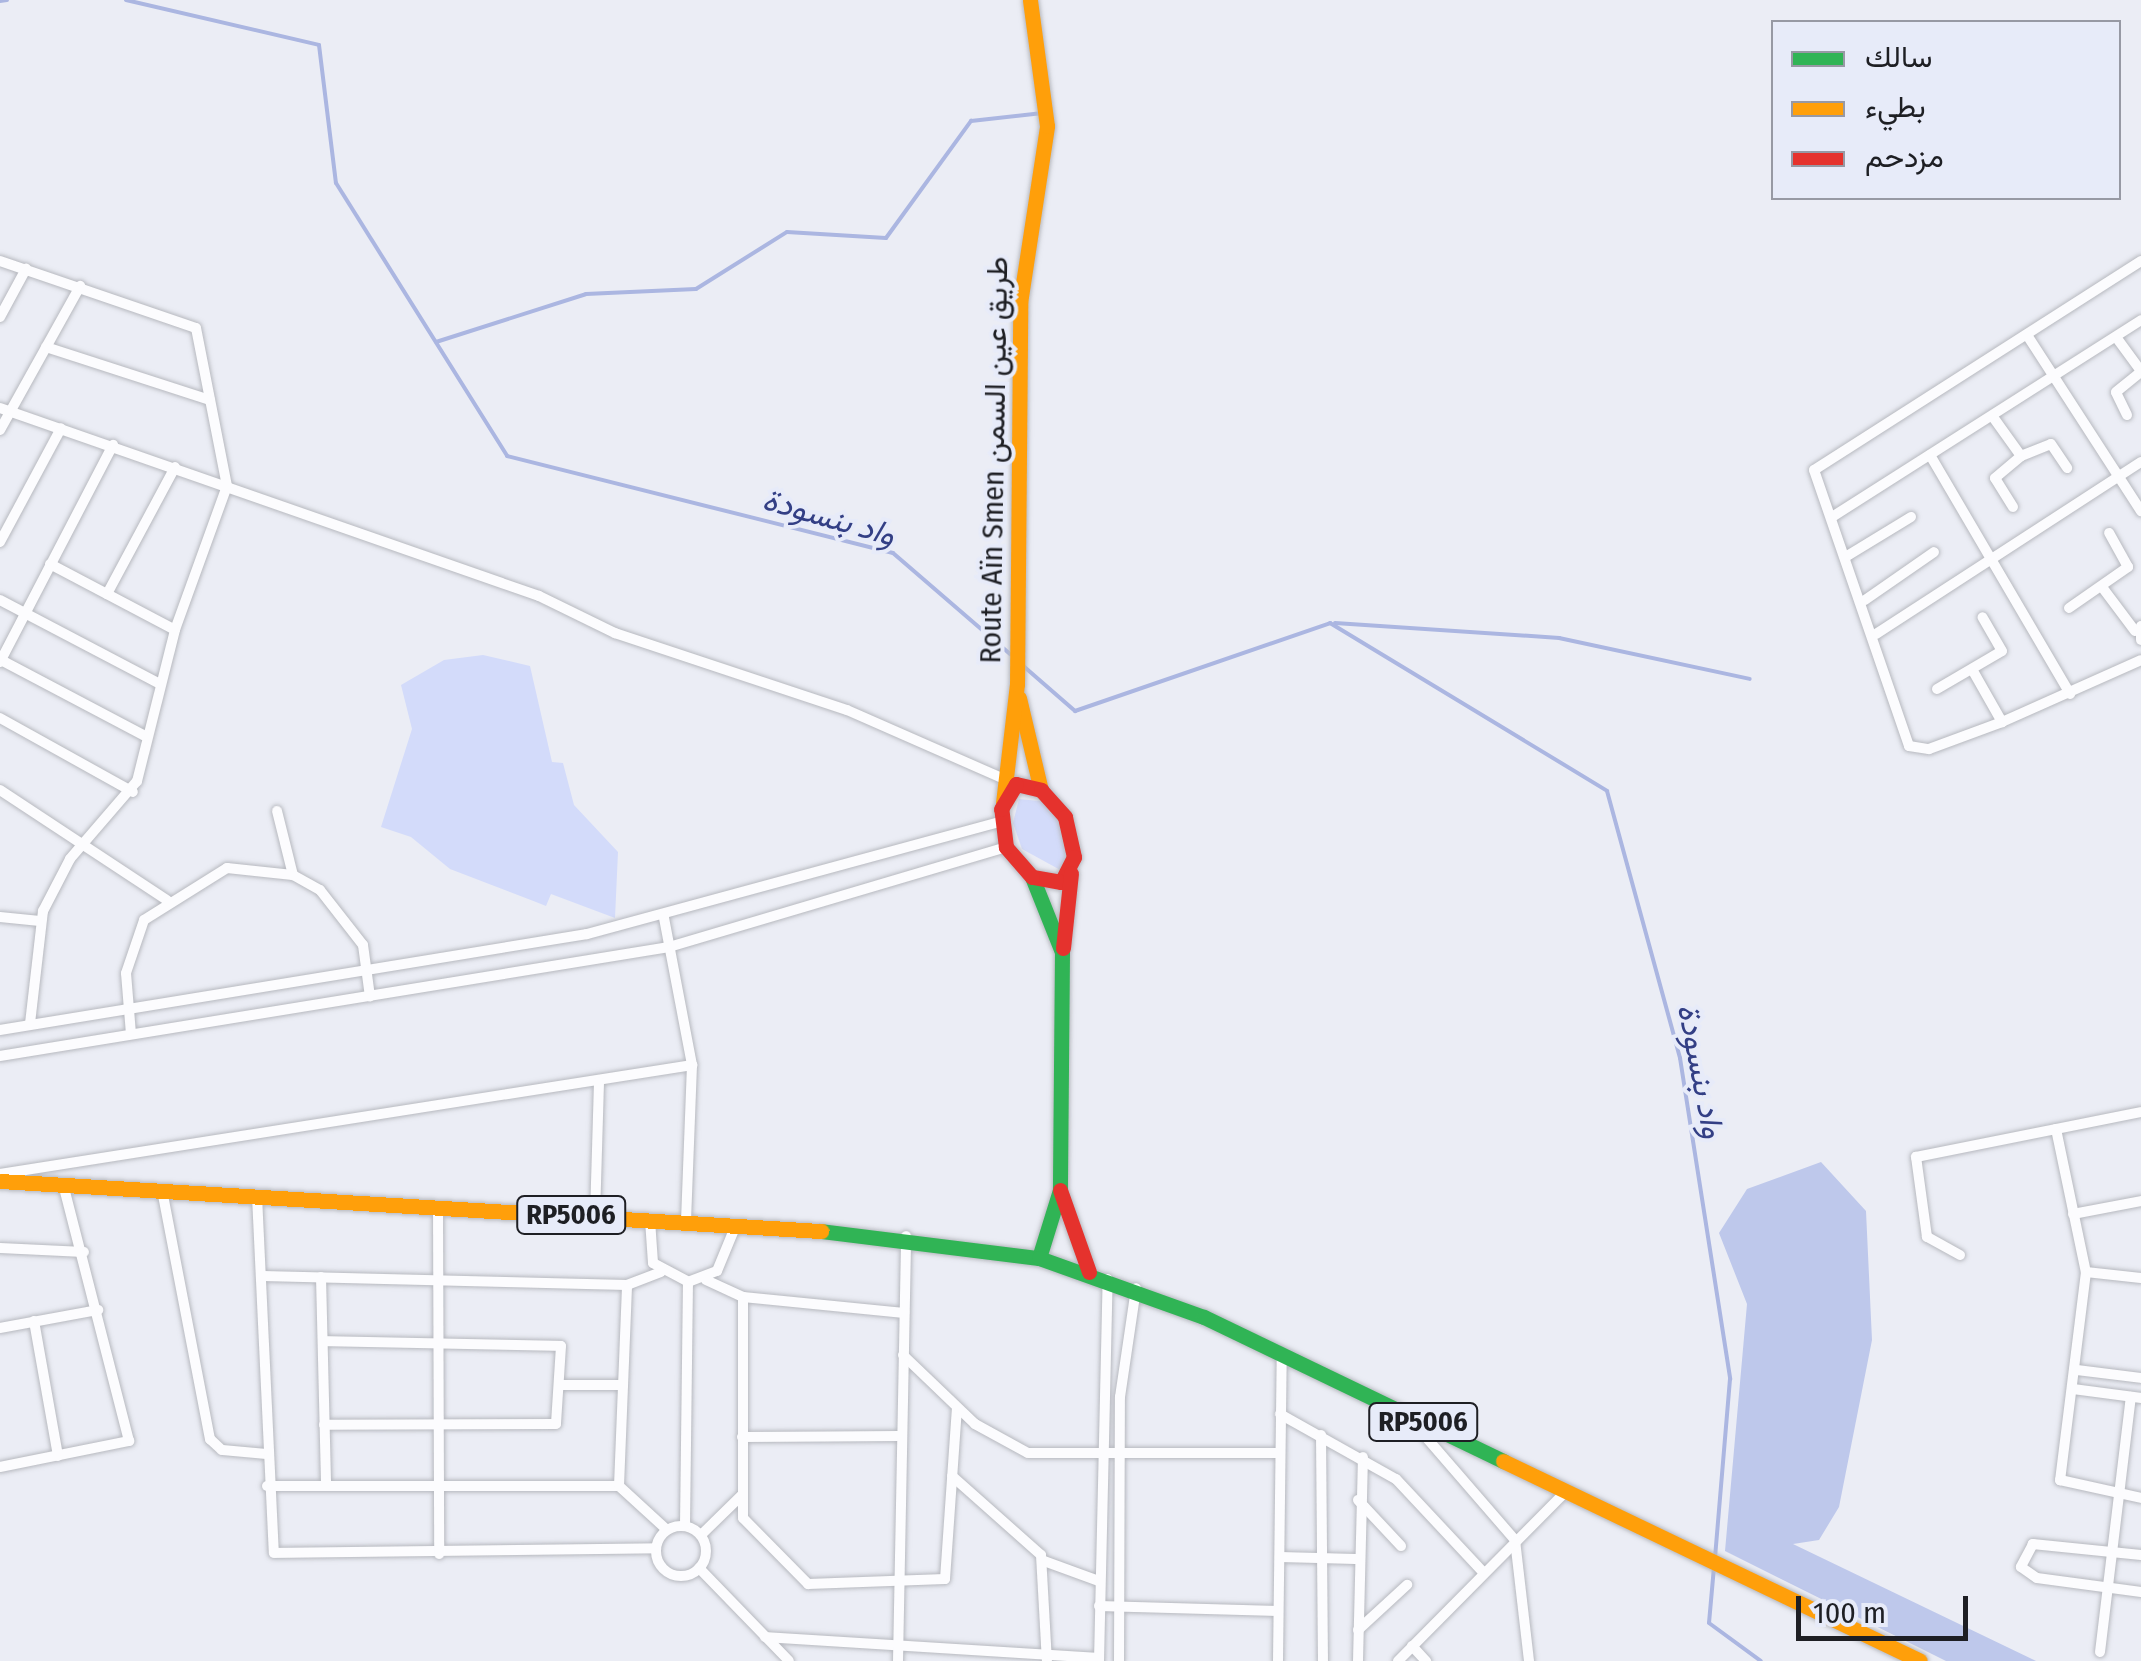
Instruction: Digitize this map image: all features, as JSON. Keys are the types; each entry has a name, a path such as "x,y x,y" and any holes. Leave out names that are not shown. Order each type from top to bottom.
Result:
{"main road":[{"name":"Route Aïn Smen طريق عين السمن","path":"1003,803 1017,664 1020,303 1047,112 1030,0"},
{"name":"Route Aïn Smen طريق عين السمن","path":"1016,684 1041,790"},
{"path":"1038,1258 1060,1190 1062,952 1071,873 1070,828 1041,790 1016,784 1003,803 1000,822 1006,847 1032,877 1062,952"},
{"path":"1032,877 1055,884 1071,873"},
{"name":"RP5006","path":"0,1177 906,1236 1038,1258 1136,1288 1282,1353 1920,1661"},
{"path":"1060,1190 1089,1272"}],"street":[{"path":"0,261 196,328 226,486 175,630 133,792 82,844 40,921 30,1024"},
{"path":"2141,261 1814,470 1865,600 1909,746 1928,748 2002,722 2141,660"},
{"path":"0,317 26,269"},
{"path":"0,430 5,409 80,286"},
{"path":"1832,517 2141,320"},
{"path":"2027,335 2141,511"},
{"path":"2116,337 2141,371 2116,392 2127,415"},
{"path":"46,347 210,400"},
{"path":"5,409 847,710 1004,779"},
{"path":"1993,417 2022,456"},
{"path":"0,542 61,428"},
{"path":"2013,507 1995,478 2022,456 2052,444 2067,468"},
{"path":"112,445 1,661 147,737"},
{"path":"1930,455 1998,557 2070,694"},
{"path":"1876,634 2141,462"},
{"path":"106,594 175,467"},
{"path":"1847,556 1911,518"},
{"path":"2070,608 2128,567 2109,533"},
{"path":"1865,600 1934,552"},
{"path":"50,564 175,630"},
{"path":"2102,587 2139,632"},
{"path":"0,600 160,684"},
{"path":"1937,689 2002,651 1982,617"},
{"path":"1972,671 2002,722"},
{"path":"0,718 133,792"},
{"path":"0,790 167,900"},
{"path":"276,811 293,875"},
{"path":"0,1030 664,918 1000,822"},
{"path":"0,1056 669,947 1006,847"},
{"path":"131,1034 132,944 167,900 227,868 293,875 345,915 367,970 370,997"},
{"path":"0,917 40,921"},
{"path":"664,918 692,1065 686,1223"},
{"path":"0,1177 692,1065"},
{"path":"595,1217 599,1082"},
{"path":"1960,1255 1927,1237 1916,1157 2141,1112"},
{"path":"2056,1129 2086,1272 2077,1370 2060,1480 2141,1498"},
{"path":"0,1467 129,1442 84,1252 63,1184"},
{"path":"162,1190 210,1439 222,1450 267,1454"},
{"path":"258,1196 267,1486 278,1555 656,1548"},
{"path":"2073,1214 2141,1201"},
{"path":"438,1207 439,1554"},
{"path":"650,1220 649,1251 661,1272 688,1282 706,1280 744,1297 904,1314"},
{"path":"706,1280 736,1225"},
{"path":"898,1655 906,1236"},
{"path":"0,1248 84,1252"},
{"path":"263,1276 626,1286 661,1272"},
{"path":"2086,1272 2141,1278"},
{"path":"321,1277 326,1486"},
{"path":"765,1638 898,1655 1098,1660 1100,1455 1108,1278"},
{"path":"685,1526 688,1282"},
{"path":"619,1486 626,1286"},
{"path":"1119,1661 1122,1358 1136,1288"},
{"path":"744,1297 742,1495 746,1526 803,1582 938,1585 947,1576 957,1410"},
{"path":"0,1328 98,1310"},
{"path":"34,1321 58,1456"},
{"path":"322,1340 555,1342 560,1384 556,1424 324,1425"},
{"path":"1278,1661 1282,1353"},
{"path":"903,1355 957,1410 1028,1453 1280,1454"},
{"path":"2077,1370 2141,1378"},
{"path":"560,1384 623,1386"},
{"path":"2073,1389 2136,1398 2100,1652"},
{"path":"1405,1413 1515,1540 1529,1661"},
{"path":"1280,1414 1364,1457 1413,1494 1483,1572"},
{"path":"742,1437 900,1436"},
{"path":"1321,1436 1323,1661"},
{"path":"1358,1661 1356,1559 1364,1457"},
{"path":"952,1476 1044,1561 1099,1582"},
{"path":"267,1486 619,1486 667,1530"},
{"path":"1398,1661 1567,1490"},
{"path":"742,1495 701,1535 700,1568 789,1661"},
{"path":"1358,1500 1400,1546"},
{"path":"656,1548 667,1530 685,1526 701,1535"},
{"path":"2141,1555 2037,1544 2022,1555 2030,1576 2141,1592"},
{"path":"656,1548 670,1573 700,1568"},
{"path":"1280,1556 1356,1559"},
{"path":"1044,1561 1048,1660"},
{"path":"1358,1630 1407,1586"},
{"path":"1099,1606 1278,1611"},
{"path":"1412,1646 1426,1661"}],"shaded area":[{"path":"483,655 530,666 552,762 563,763 574,805 618,852 615,918 551,894 546,906 450,869 411,837 381,827 412,729 401,685 444,660"},
{"path":"1019,799 1049,802 1070,836 1064,872 1022,849 1013,823"},
{"path":"1821,1162 1866,1211 1872,1340 1839,1507 1819,1540 1793,1544 2036,1661 1946,1661 1725,1551 1747,1304 1719,1233 1747,1189"}],"waterway":[{"name":"واد بنسودة","path":"0,1 7,0"},
{"name":"واد بنسودة","path":"126,0 319,45 336,183 507,456 893,553 1010,654"},
{"name":"واد بنسودة","path":"436,342 586,294 696,289 787,232 886,238 971,121 1043,113"},
{"name":"واد بنسودة","path":"1021,664 1075,711 1330,623 1607,791 1680,1058 1730,1379 1715,1557"},
{"name":"واد بنسودة","path":"1335,623 1559,638 1750,679"},
{"name":"واد بنسودة","path":"1714,1567 1709,1623 1761,1661"}],"traffic: fast":[{"path":"1032,877 1062,952 1060,1190 1039,1258"},
{"path":"821,1231 1039,1258 1204,1317 1503,1461"}],"traffic: slow":[{"path":"1003,803 1017,684 1020,303 1047,126 1030,0"},
{"path":"1019,698 1041,790"},
{"path":"0,1181 821,1231"},
{"path":"1503,1461 1920,1661"}],"traffic: jam":[{"path":"1016,784 1041,790 1065,817 1074,857 1061,882 1032,877 1006,847 1001,809 1016,784"},
{"path":"1063,948 1071,873"},
{"path":"1060,1190 1089,1272"}]}
